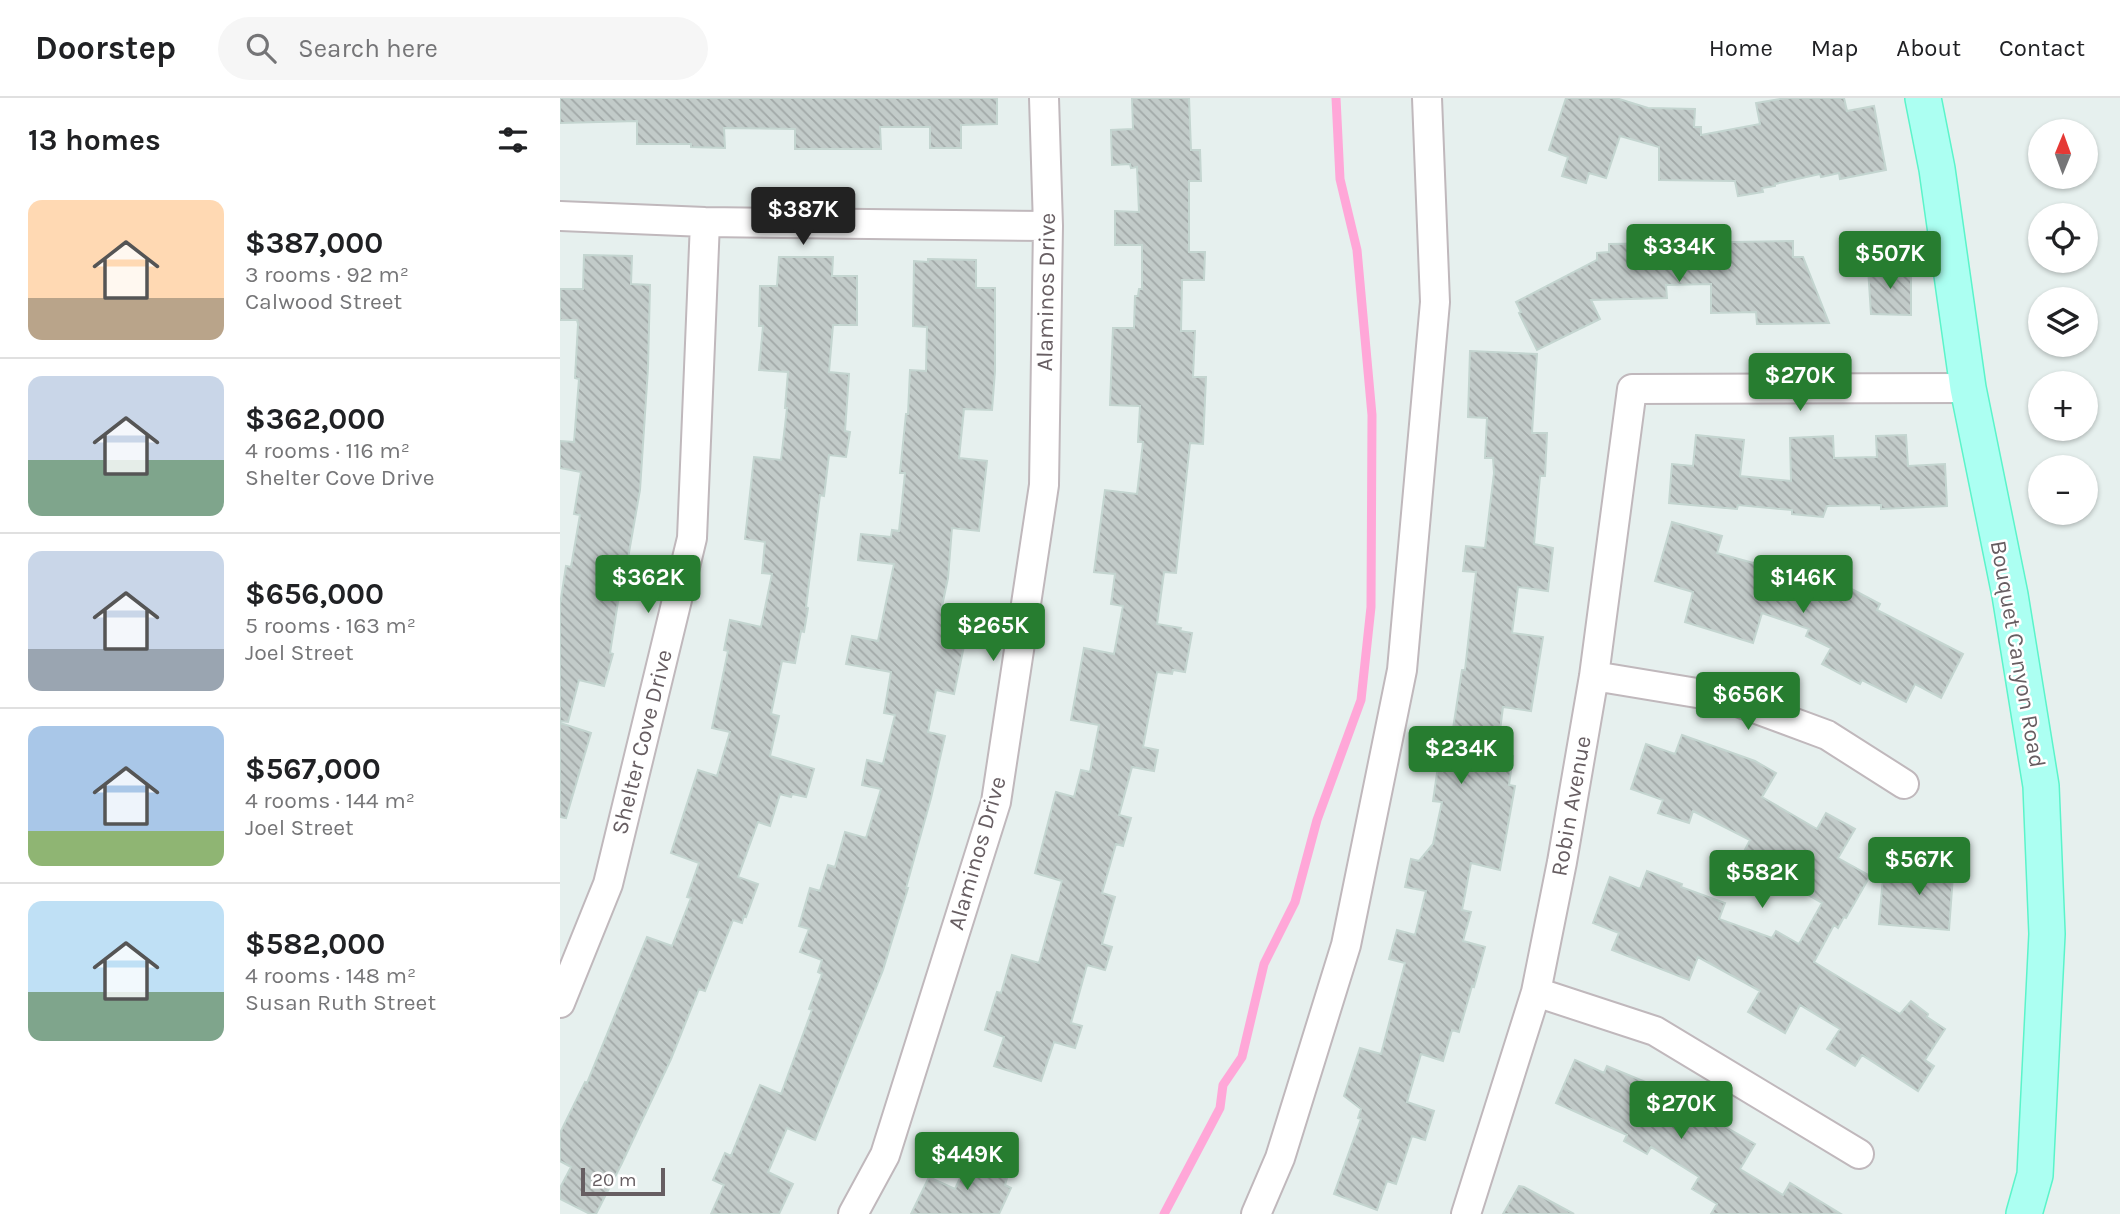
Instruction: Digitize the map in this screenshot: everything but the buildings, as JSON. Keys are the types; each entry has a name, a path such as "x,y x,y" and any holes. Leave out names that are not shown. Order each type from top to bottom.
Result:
{"main road":[{"name":"Bouquet Canyon Road","path":"1923,98 1937,169 1968,388 2010,595 2041,786 2047,934 2035,1175 2024,1214"}],"street":[{"name":"Alaminos Drive","path":"853,1214 885,1155 996,802 1044,485 1048,226 1044,98"},
{"path":"1256,1214 1280,1158 1346,945 1402,670 1435,302 1427,98"},
{"path":"560,216 705,222 1048,226"},
{"name":"Shelter Cove Drive","path":"560,1003 608,884 692,538 705,222"},
{"name":"Robin Avenue","path":"1466,1214 1536,992 1562,862 1594,676 1632,389 1968,388"},
{"path":"1594,676 1727,698 1827,735 1904,784"},
{"path":"1536,992 1655,1031 1859,1154"}],"waterway":[{"path":"1164,1214 1220,1108 1223,1085 1242,1057 1264,964 1295,902 1317,820 1361,700 1371,607 1372,415 1357,250 1340,179 1336,98"}]}
